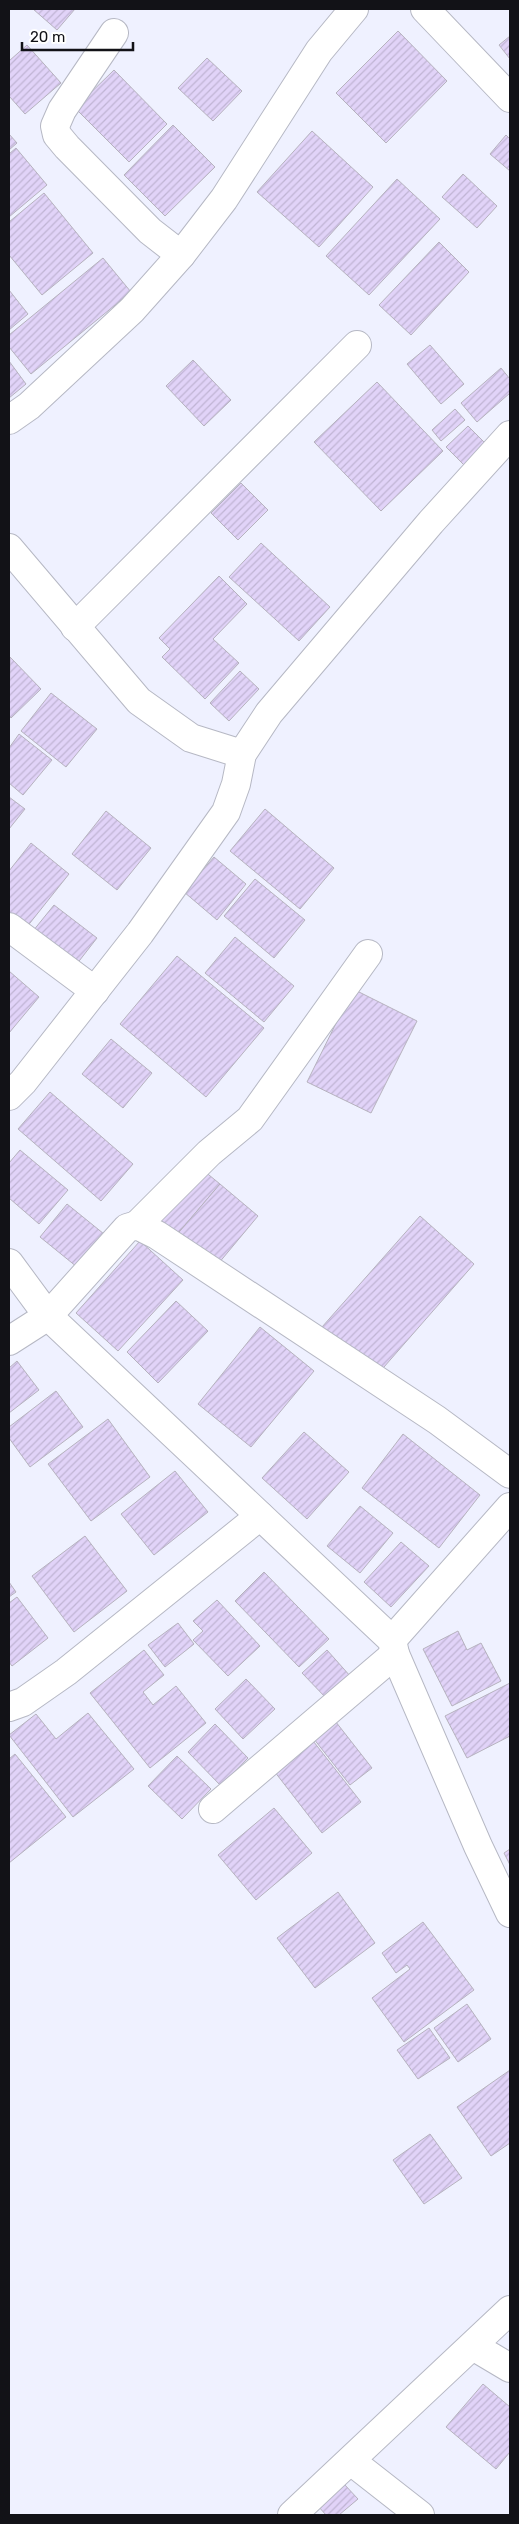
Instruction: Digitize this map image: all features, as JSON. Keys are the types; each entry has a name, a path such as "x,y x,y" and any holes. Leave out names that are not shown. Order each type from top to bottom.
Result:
{"street":[{"path":"9,420 29,406 132,310 181,255 224,199 319,51 354,9"},
{"path":"425,9 510,98"},
{"path":"114,33 62,110 55,126 58,135 80,161 150,231 181,255"},
{"path":"74,627 357,345"},
{"path":"9,1096 140,933 226,812 236,784 242,754 269,713 430,522 510,435"},
{"path":"9,548 74,627 139,701 191,738 242,754"},
{"path":"9,927 95,991"},
{"path":"9,1341 48,1316 127,1228 137,1226 209,1153 250,1119 368,954"},
{"path":"137,1226 157,1235 429,1414 510,1474"},
{"path":"9,1263 48,1316 260,1516 394,1647 478,1846 510,1912"},
{"path":"213,1809 394,1647 510,1506"},
{"path":"9,1707 23,1702 66,1672 260,1516"},
{"path":"292,2515 510,2310"},
{"path":"473,2346 510,2368"},
{"path":"351,2461 420,2515"}],"building":[{"path":"33,9 75,9 57,30"},
{"path":"398,31 447,81 386,143 336,93"},
{"path":"510,36 510,59 499,45"},
{"path":"27,45 61,83 25,114 9,96 9,61"},
{"path":"207,58 242,91 213,121 178,88"},
{"path":"114,70 167,124 129,162 75,108"},
{"path":"173,125 215,167 165,216 124,175"},
{"path":"312,131 373,187 319,247 257,192"},
{"path":"9,134 17,143 9,150"},
{"path":"506,135 510,139 510,171 490,154"},
{"path":"16,148 47,185 9,217 9,154"},
{"path":"463,174 497,206 477,228 442,197"},
{"path":"397,179 440,219 369,295 326,256"},
{"path":"44,193 93,253 42,295 9,255 9,222"},
{"path":"439,242 469,272 411,335 379,305"},
{"path":"103,258 131,292 31,374 9,347 9,335"},
{"path":"9,290 28,314 9,330"},
{"path":"430,345 464,384 441,404 407,364"},
{"path":"193,360 231,400 204,426 166,386"},
{"path":"9,361 26,384 9,398"},
{"path":"501,368 510,379 510,393 477,422 461,403"},
{"path":"377,382 443,451 381,511 314,442"},
{"path":"455,409 465,420 441,441 432,430"},
{"path":"468,426 487,445 465,466 446,447"},
{"path":"241,483 268,510 238,540 211,513"},
{"path":"261,543 330,607 299,641 229,577"},
{"path":"219,576 247,604 213,639 239,663 205,699 162,657 170,649 159,638"},
{"path":"10,657 41,689 11,718 9,715"},
{"path":"240,671 259,689 229,721 210,703"},
{"path":"51,693 97,729 66,767 21,731"},
{"path":"19,734 52,760 23,795 9,783 9,748"},
{"path":"9,797 25,809 9,829"},
{"path":"265,809 334,868 300,909 230,851"},
{"path":"106,811 151,848 117,890 72,854"},
{"path":"31,843 69,874 22,933 9,923 9,871"},
{"path":"214,857 246,884 217,920 184,892"},
{"path":"255,879 305,920 274,958 224,916"},
{"path":"54,905 97,938 76,965 33,931"},
{"path":"235,937 294,986 264,1022 205,973"},
{"path":"177,956 264,1028 206,1097 120,1024"},
{"path":"9,971 39,997 9,1033"},
{"path":"353,989 417,1021 371,1113 307,1082"},
{"path":"111,1039 152,1073 123,1108 82,1074"},
{"path":"50,1092 133,1164 101,1201 18,1129"},
{"path":"20,1150 68,1190 39,1224 9,1198 9,1163"},
{"path":"198,1166 220,1184 174,1238 153,1220"},
{"path":"220,1184 258,1216 213,1270 174,1238"},
{"path":"67,1204 104,1234 77,1267 40,1237"},
{"path":"420,1216 474,1264 377,1375 322,1327"},
{"path":"140,1241 183,1280 118,1351 76,1313"},
{"path":"176,1301 208,1331 158,1383 127,1352"},
{"path":"260,1327 314,1371 251,1447 198,1404"},
{"path":"17,1361 39,1390 9,1413 9,1368"},
{"path":"56,1391 83,1427 30,1467 9,1438 9,1427"},
{"path":"108,1419 150,1477 91,1521 48,1464"},
{"path":"304,1432 349,1472 307,1519 262,1478"},
{"path":"403,1434 480,1495 439,1548 362,1488"},
{"path":"175,1471 208,1512 154,1555 121,1514"},
{"path":"360,1506 393,1533 360,1573 327,1546"},
{"path":"85,1536 127,1591 74,1632 32,1576"},
{"path":"401,1542 429,1566 391,1607 364,1582"},
{"path":"264,1572 329,1639 299,1667 235,1601"},
{"path":"9,1582 16,1592 9,1597"},
{"path":"17,1597 48,1638 12,1666 9,1662 9,1603"},
{"path":"217,1600 260,1646 228,1676 193,1640 203,1631 193,1621"},
{"path":"178,1623 194,1644 165,1667 148,1645"},
{"path":"458,1631 467,1650 481,1643 501,1681 452,1706 423,1649"},
{"path":"144,1650 164,1675 143,1692 153,1705 176,1686 206,1723 150,1768 90,1693"},
{"path":"327,1650 351,1677 327,1699 302,1673"},
{"path":"246,1679 275,1709 243,1739 215,1709"},
{"path":"510,1683 510,1736 467,1758 445,1716"},
{"path":"88,1713 134,1769 73,1817 9,1735 36,1714 56,1739"},
{"path":"332,1717 372,1768 350,1785 310,1734"},
{"path":"215,1724 248,1758 221,1786 188,1752"},
{"path":"310,1737 361,1802 322,1833 271,1767"},
{"path":"15,1754 66,1817 9,1863 9,1759"},
{"path":"177,1756 211,1789 182,1819 148,1786"},
{"path":"274,1808 312,1853 256,1900 218,1855"},
{"path":"510,1849 510,1865 504,1853"},
{"path":"338,1892 375,1943 315,1988 277,1938"},
{"path":"423,1922 474,1990 404,2042 372,1998 410,1969 407,1965 396,1973 382,1953"},
{"path":"467,2004 491,2039 458,2062 434,2028"},
{"path":"429,2028 450,2058 418,2079 397,2050"},
{"path":"510,2070 510,2143 491,2156 457,2107"},
{"path":"430,2134 462,2178 424,2204 393,2160"},
{"path":"483,2384 510,2407 510,2452 496,2469 446,2427"},
{"path":"344,2484 358,2499 339,2515 326,2515 318,2506"}]}
